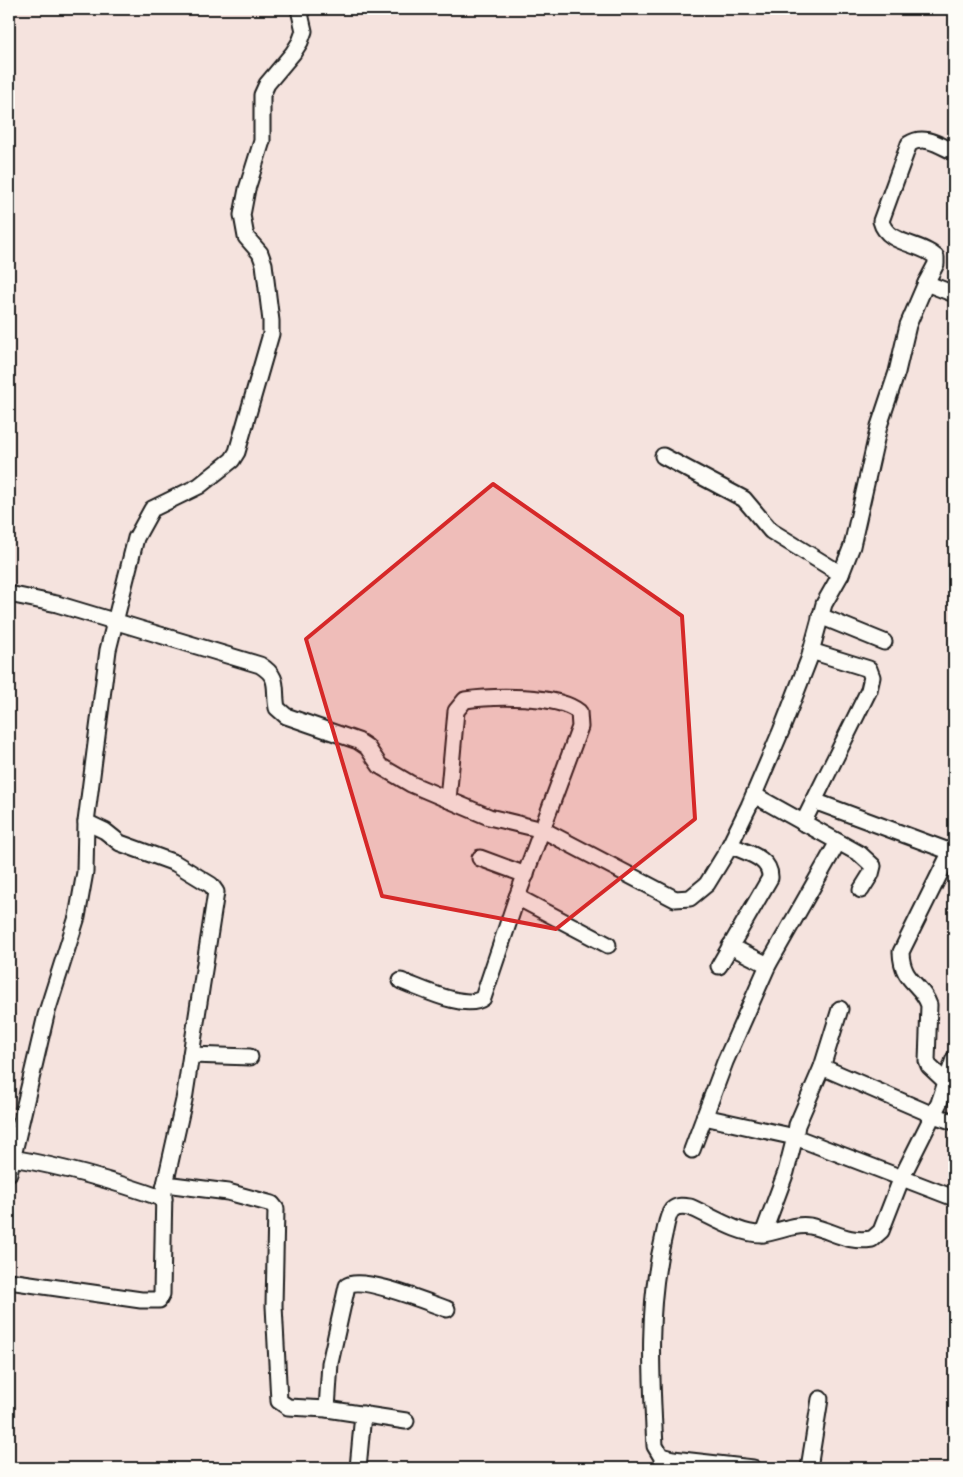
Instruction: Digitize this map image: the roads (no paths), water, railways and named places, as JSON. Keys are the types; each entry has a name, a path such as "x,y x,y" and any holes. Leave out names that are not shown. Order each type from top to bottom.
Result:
{"street":[{"path":"299,9 304,31 300,42 293,54 267,84 262,95 262,141 246,194 242,215 246,236 260,253 264,264 271,334 237,452 232,460 199,486 152,509 144,520 136,538 108,650 86,822 85,872 77,917 44,1022 10,1165 53,1165 165,1191 228,1192 272,1204 276,1209 274,1306 277,1397 279,1401 288,1407 327,1409 406,1421"},
{"path":"9,594 57,604 260,665 272,674 276,684 277,708 286,716 358,741 367,747 380,766 411,784 489,817 543,830 675,899 690,898 701,889 730,845 781,731 811,651 824,604 841,574 852,546 879,426 897,372 908,325 936,264 936,257 890,236 883,229 881,222 909,144 917,139 924,139 954,152"},
{"path":"926,283 954,294"},
{"path":"663,456 744,500 771,531 841,574"},
{"path":"820,616 884,642"},
{"path":"802,823 869,690 872,677 869,668 811,651"},
{"path":"401,981 462,1003 479,1001 483,998 517,897 580,727 579,712 573,708 538,700 505,698 465,700 456,711 448,800"},
{"path":"754,795 860,854 872,865 871,874 861,890"},
{"path":"814,801 953,852 901,952 901,965 907,977 929,1005 926,1052 929,1066 946,1082"},
{"path":"9,1281 127,1299 159,1300 162,1294 165,1191 184,1100 215,900 215,888 175,863 120,843 105,830 86,822"},
{"path":"692,1150 725,1062 768,965 838,842"},
{"path":"719,966 770,878 771,869 767,862 730,845"},
{"path":"480,858 526,875"},
{"path":"517,897 608,944"},
{"path":"730,946 768,965"},
{"path":"763,1234 786,1172 797,1125 822,1067 840,1009"},
{"path":"191,1055 250,1057"},
{"path":"753,1468 673,1460 661,1456 655,1446 652,1319 657,1265 668,1219 673,1209 680,1206 690,1206 740,1229 763,1234 798,1225 810,1226 848,1240 872,1239 881,1231 902,1177 933,1115 954,1059"},
{"path":"822,1067 933,1115 954,1122"},
{"path":"704,1117 794,1138 954,1198"},
{"path":"327,1409 330,1363 347,1286 358,1282 397,1292 447,1309"},
{"path":"809,1468 820,1399"},
{"path":"358,1468 363,1414"}]}
